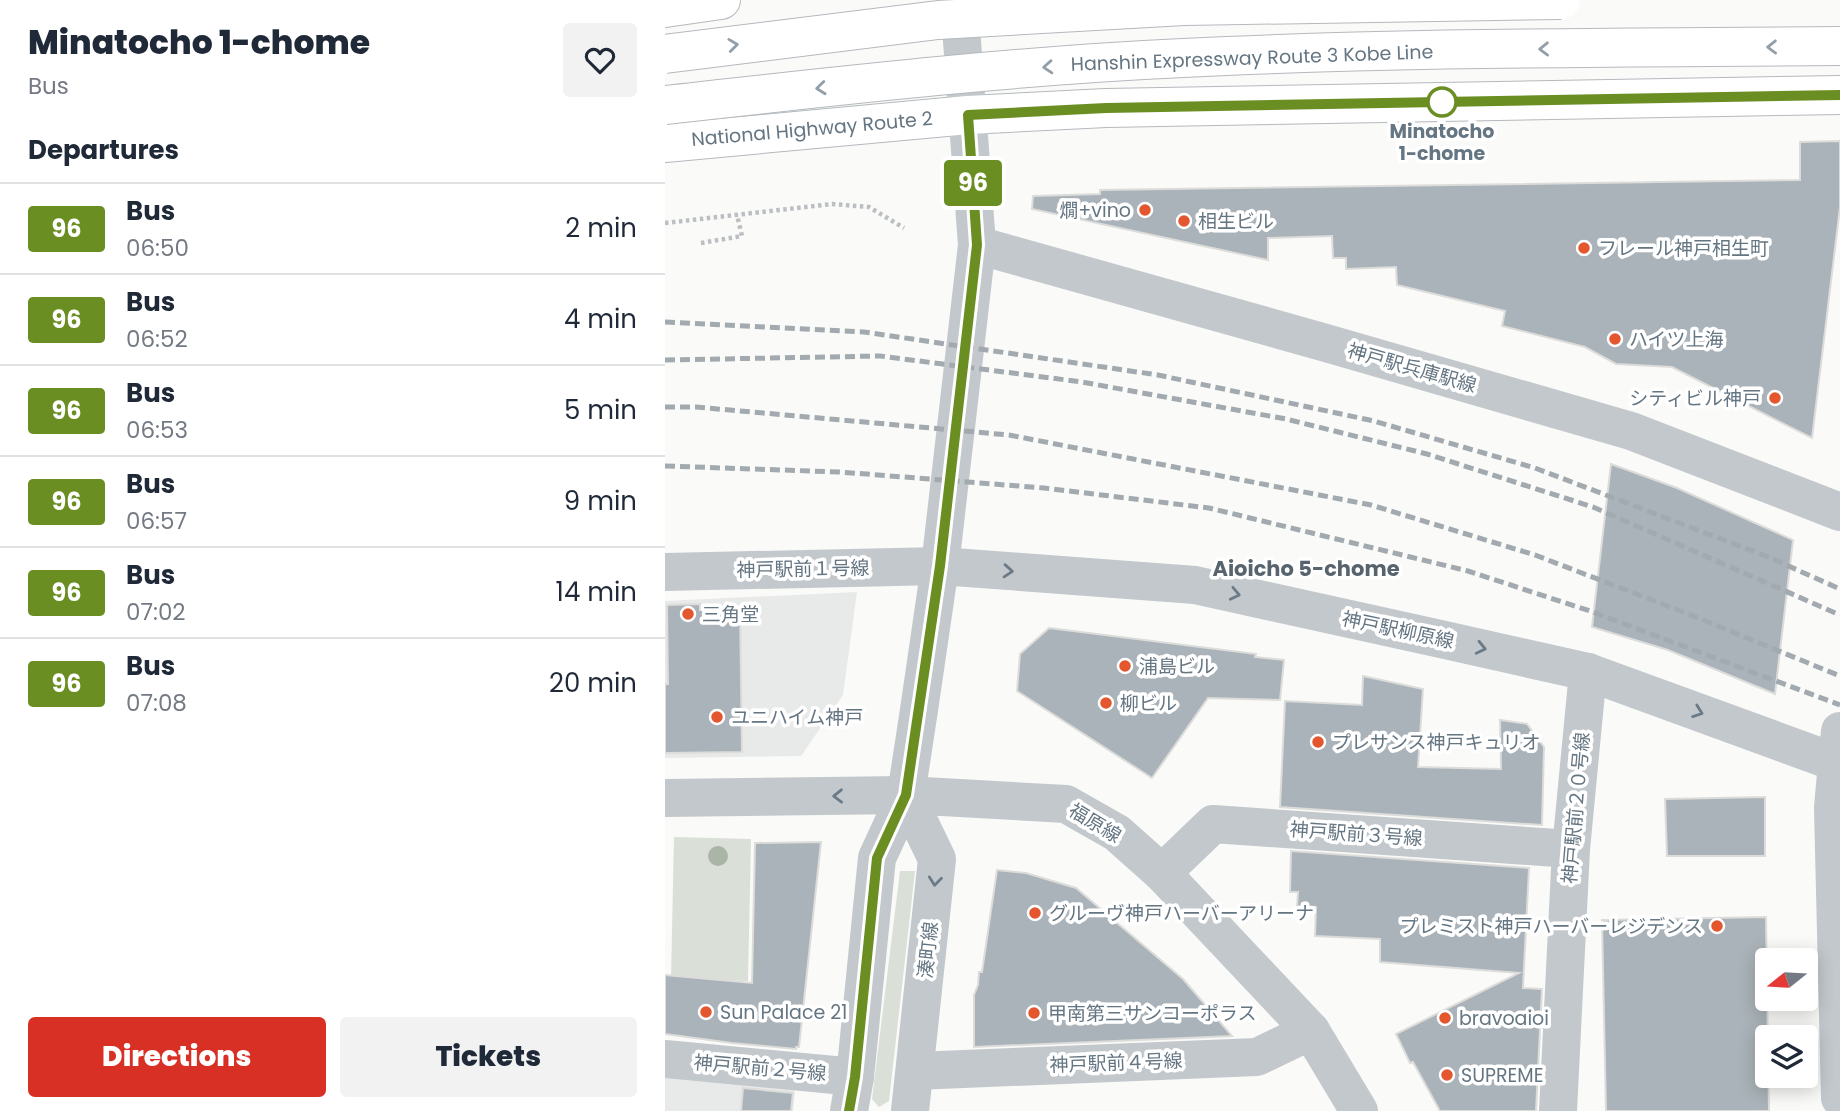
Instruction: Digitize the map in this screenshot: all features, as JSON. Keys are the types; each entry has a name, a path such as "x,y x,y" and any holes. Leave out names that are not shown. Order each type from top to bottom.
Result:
{"highway":[{"path":"665,8 721,0"},
{"path":"665,54 938,20 1184,6 1561,0"},
{"name":"Hanshin Expressway Route 3 Kobe Line","path":"665,105 944,75 1182,58 1394,50 1840,46"},
{"name":"National Highway Route 2","path":"665,143 968,115 1119,107 1840,95"}],"street":[{"path":"852,1094 877,858 906,795 940,566 977,245 959,0"},
{"name":"神戸駅兵庫駅線","path":"977,245 1631,431 1840,512"},
{"name":"神戸駅前１号線","path":"665,572 940,566"},
{"name":"神戸駅柳原線","path":"940,566 1195,585 1588,672 1839,752"},
{"name":"神戸駅前２０号線","path":"1557,1111 1571,849 1588,672"},
{"path":"1839,752 1833,808 1840,1098"},
{"name":"福原線","path":"665,798 906,795 1066,804 1117,833 1162,873 1311,1031 1359,1111"},
{"name":"湊町線","path":"906,795 937,859 910,1111"},
{"name":"神戸駅前３号線","path":"1162,873 1213,824 1571,849"},
{"name":"神戸駅前４号線","path":"915,1071 1257,1057 1311,1031"},
{"name":"神戸駅前２号線","path":"665,1059 852,1094"}],"path":[{"path":"665,223 832,204 869,207 904,229"},
{"path":"701,243 742,236 737,215"}],"shaded area":[{"path":"857,592 843,695 801,756 665,758 665,601"},
{"path":"674,837 751,839 748,981 671,979"},
{"path":"900,871 915,871 889,1101 879,1107 872,1099"},
{"path":"665,1077 795,1089 793,1111 665,1111"}],"building":[{"path":"1840,141 1840,207 1812,438 1672,367 1616,364 1585,347 1502,326 1505,311 1397,285 1396,267 1346,269 1346,258 1333,258 1332,236 1268,238 1268,260 1032,209 1033,196 1100,194 1100,190 1800,180 1800,142"},
{"path":"1611,464 1677,488 1793,540 1775,694 1668,650 1592,627"},
{"path":"700,604 700,610 740,609 742,752 665,753 667,605"},
{"path":"1049,628 1256,654 1255,657 1284,660 1280,700 1208,698 1152,778 1017,691 1020,654"},
{"path":"1363,676 1423,689 1418,767 1501,769 1500,720 1527,724 1544,747 1542,825 1280,807 1285,701 1362,705"},
{"path":"1765,797 1765,856 1667,856 1665,799"},
{"path":"821,842 799,1047 796,1049 732,1043 665,1034 665,975 752,983 755,843"},
{"path":"1291,851 1529,868 1523,988 1542,989 1536,1111 1440,1111 1413,1062 1410,1063 1396,1034 1519,973 1380,962 1380,939 1315,936 1316,907 1297,906 1298,892 1290,892"},
{"path":"997,870 1026,873 1076,888 1183,979 1232,1036 974,1047 974,995 979,972 982,972"},
{"path":"1766,917 1766,948 1755,948 1755,1012 1767,1012 1768,1025 1755,1025 1755,1088 1769,1088 1769,1111 1606,1111 1602,920"},
{"path":"743,1088 793,1093 791,1111 741,1111"}],"railway":[{"path":"665,322 864,332 1158,375 1374,421 1535,468 1766,556 1840,589"},
{"path":"665,360 880,356 1082,382 1286,419 1427,454 1593,507 1840,615"},
{"path":"665,407 696,407 1009,435 1371,505 1535,555 1840,676"},
{"path":"665,466 840,472 1044,488 1209,508 1468,571 1590,611 1840,705"}],"bus line":[{"name":"96","path":"849,1111 855,1077 877,858 906,795 940,566 977,245 968,115 1106,108 1840,95"}],"place":[{"name":"Minatocho 1-chome","path":"1442,102"},
{"name":"燗+vino","path":"1145,210"},
{"name":"相生ビル","path":"1184,221"},
{"name":"フレール神戸相生町","path":"1584,248"},
{"name":"ハイツ上海","path":"1615,339"},
{"name":"シティビル神戸","path":"1775,398"},
{"name":"三角堂","path":"688,614"},
{"name":"浦島ビル","path":"1125,666"},
{"name":"柳ビル","path":"1106,703"},
{"name":"ユニハイム神戸","path":"717,717"},
{"name":"プレサンス神戸キュリオ","path":"1318,742"},
{"name":"グルーヴ神戸ハーバーアリーナ","path":"1035,913"},
{"name":"プレミスト神戸ハーバーレジデンス","path":"1717,926"},
{"name":"Sun Palace 21","path":"706,1012"},
{"name":"甲南第三サンコーポラス","path":"1034,1013"},
{"name":"bravoaioi","path":"1445,1018"},
{"name":"SUPREME","path":"1447,1075"}],"district":[{"name":"Aioicho 5-chome","path":"1306,568"}]}
